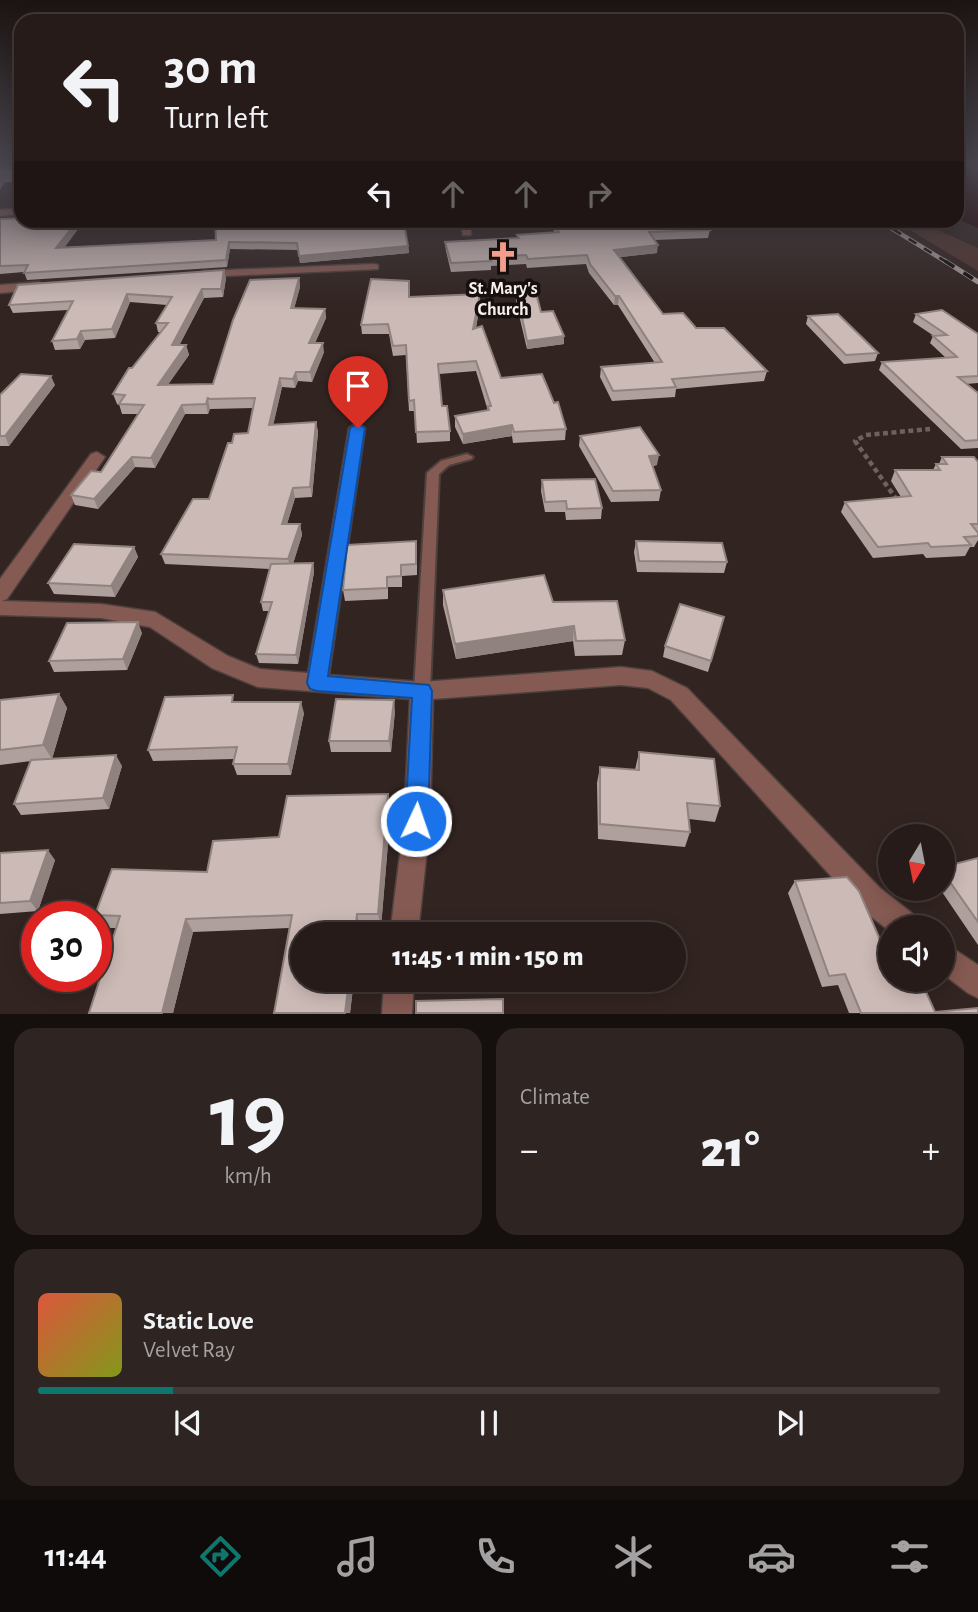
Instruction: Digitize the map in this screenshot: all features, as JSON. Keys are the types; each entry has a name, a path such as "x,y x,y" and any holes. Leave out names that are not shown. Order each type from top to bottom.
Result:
{"street":[{"path":"466,228 467,233"},
{"path":"185,274 374,267"},
{"path":"0,289 56,284"},
{"path":"317,683 358,428"},
{"path":"0,594 97,457"},
{"path":"0,608 101,611 155,620 220,662 258,678 422,691 621,676 652,680 679,694 870,898 892,915"},
{"path":"405,922 416,821 422,691"},
{"path":"955,965 978,983"},
{"path":"397,1013 398,992"}],"lane":[{"path":"422,691 433,473 445,463 467,457"}],"path":[{"path":"902,506 855,441 866,435 930,429"}],"shaded area":[{"path":"964,212 978,212 978,228 964,222"},
{"path":"907,228 933,228 978,248 978,271"}],"building":[{"path":"14,218 14,228 72,228 56,248 216,240 215,228 405,228 408,246 299,256 297,243 229,242 226,260 24,273 28,265 0,266 0,219"},
{"path":"557,228 708,228 710,230 649,232 658,245 614,250 663,314 683,313 696,328 724,328 767,371 672,379 676,387 613,391 601,367 662,362 619,296 615,296 590,264 587,255 528,259 526,255 490,257 491,261 451,263 445,242 519,238 517,235 559,232"},
{"path":"224,270 221,289 202,289 172,345 186,345 158,385 213,384 233,320 250,280 299,278 291,308 325,309 309,343 323,343 310,372 296,372 293,379 280,378 269,425 316,422 310,487 293,488 282,524 300,524 288,559 161,554 193,499 209,499 228,443 232,443 234,434 248,433 255,398 208,397 206,404 182,405 151,458 132,457 94,499 71,495 91,471 101,472 144,405 119,404 125,395 113,394 129,368 132,368 168,323 156,323 172,297 127,294 112,329 81,331 77,339 52,341 73,301 9,305 18,285"},
{"path":"371,279 409,281 409,297 480,294 473,329 482,326 501,378 542,374 554,403 558,402 566,429 514,432 512,425 463,434 455,416 489,410 488,406 491,406 476,361 438,364 442,406 447,406 450,431 416,432 414,400 409,401 406,345 393,346 388,324 361,325"},
{"path":"536,293 541,312 553,311 564,336 527,341 517,294"},
{"path":"942,310 978,334 978,376 958,377 978,393 978,440 965,441 882,362 957,357 933,336 947,335 916,314"},
{"path":"838,314 878,353 846,355 808,316"},
{"path":"21,374 51,376 5,436 0,436 0,395"},
{"path":"640,427 659,455 649,456 661,490 613,491 580,436"},
{"path":"942,457 974,457 978,462 978,524 971,524 978,536 964,537 971,545 931,547 928,543 878,547 845,502 911,496 895,470 940,470 936,464 947,464"},
{"path":"595,479 602,508 567,509 566,501 545,502 542,480"},
{"path":"416,541 416,564 401,565 401,576 387,577 387,588 343,590 347,545"},
{"path":"636,541 722,543 727,562 639,561"},
{"path":"74,544 134,547 111,586 48,583"},
{"path":"313,563 296,655 256,654 272,602 261,602 271,564"},
{"path":"544,575 553,602 617,601 625,640 576,641 574,626 455,644 443,590"},
{"path":"680,604 724,617 711,661 665,646"},
{"path":"138,622 123,659 49,661 67,623"},
{"path":"59,694 43,745 0,750 0,700"},
{"path":"233,695 232,702 301,702 288,764 233,764 237,747 148,750 165,697"},
{"path":"336,699 394,700 389,741 329,741"},
{"path":"639,752 714,759 720,806 687,803 690,832 600,824 600,767 639,770"},
{"path":"116,755 103,798 14,804 31,760"},
{"path":"388,794 378,914 357,914 356,922 291,922 292,915 186,919 162,1013 89,1013 96,992 112,992 112,941 120,916 112,916 112,901 100,901 112,869 207,872 213,841 279,837 287,796"},
{"path":"48,850 30,901 0,903 0,853"},
{"path":"978,858 978,922 956,891 956,864"},
{"path":"847,877 859,891 878,935 878,992 926,992 935,1012 978,1008 978,1013 861,1013 845,974 829,976 795,881"},
{"path":"290,926 290,992 348,992 345,1013 274,1013"},
{"path":"503,999 503,1013 416,1013 416,1001"}],"railway":[{"path":"891,228 948,263"},
{"path":"945,261 978,282"}],"place":[{"name":"St. Mary's Church","path":"503,257"}],"route":[{"path":"358,428 317,683 422,691 416,821"}]}
